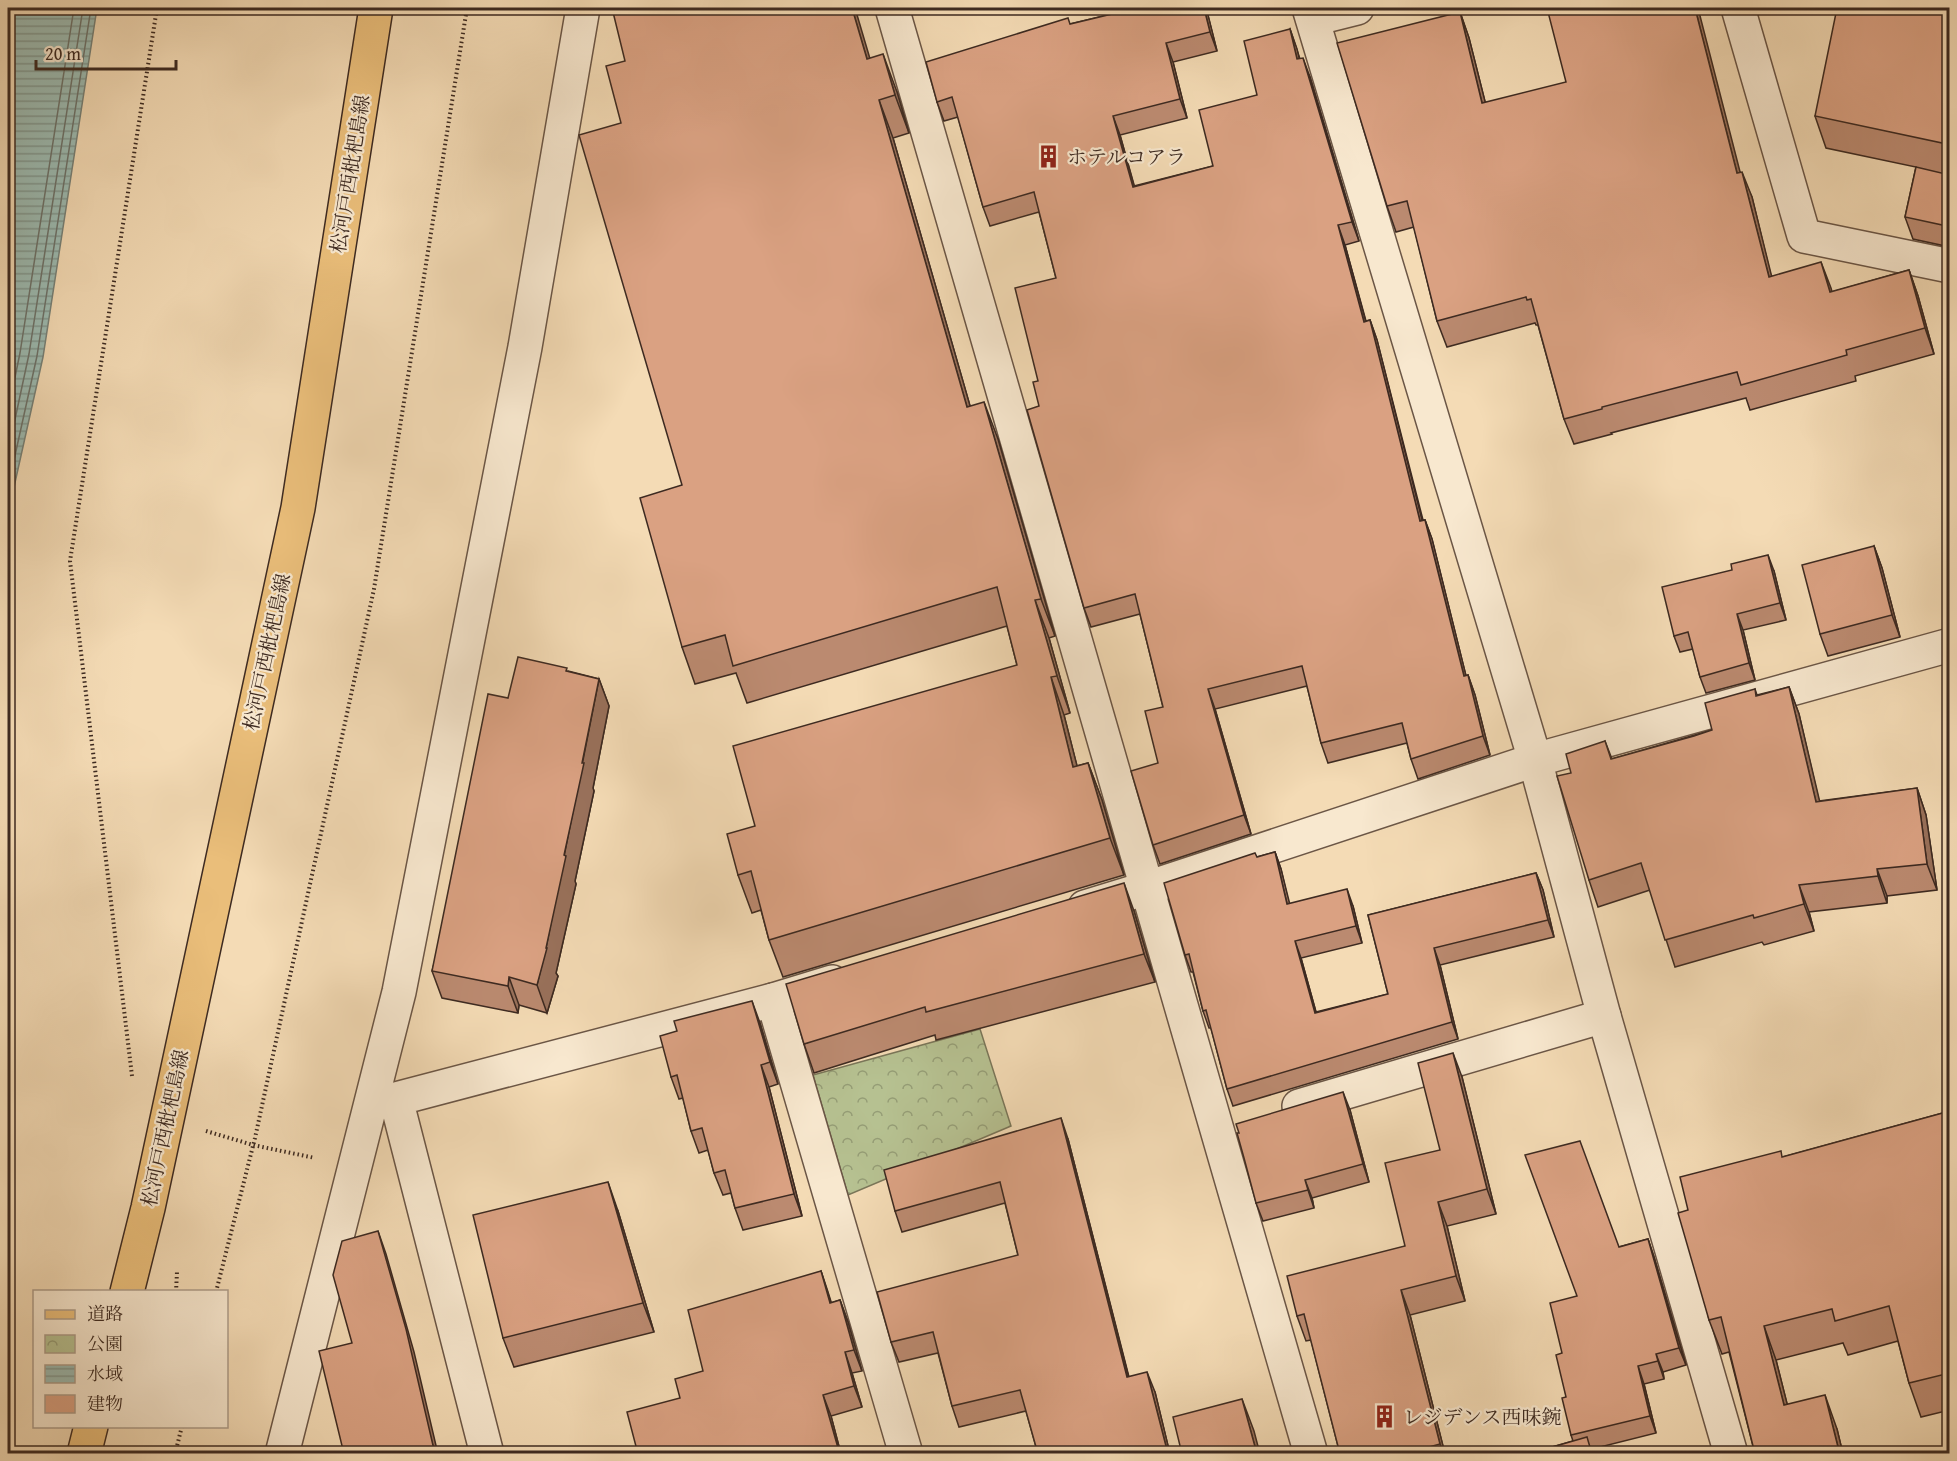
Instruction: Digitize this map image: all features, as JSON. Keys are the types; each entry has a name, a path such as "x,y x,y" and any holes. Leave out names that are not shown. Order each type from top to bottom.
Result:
{"main road":[{"name":"松河戸西枇杷島線","path":"127,1290 148,1208 298,508 376,8"},
{"path":"84,1454 90,1428"}],"street":[{"path":"282,1454 354,1166 383,1103 399,992 523,359 584,8"},
{"path":"892,8 1147,888 1228,1127 1311,1454"},
{"path":"1357,8 1311,13 1535,760 1604,1016 1731,1454"},
{"path":"1738,8 1804,236 1950,266"},
{"path":"1057,915 1147,888 1535,760 1950,645"},
{"path":"383,1103 773,1000 864,973"},
{"path":"773,1000 906,1454"},
{"path":"1274,1114 1604,1016"},
{"path":"383,1103 488,1454"}],"path":[{"path":"133,1078 70,561 157,8"},
{"path":"216,1290 253,1144 374,589 466,8"},
{"path":"198,1129 253,1144 354,1166"},
{"path":"175,1454 182,1428"}],"green space":[{"path":"980,1029 1011,1126 848,1195 813,1075"}],"water":[{"path":"8,8 97,8 43,357 8,514"}],"building":[{"path":"633,8 852,8 867,59 883,54 895,95 879,100 967,407 984,402 1041,599 1035,600 1057,676 1051,677 1073,767 1088,763 1110,838 769,940 751,871 738,875 727,834 755,826 733,746 1017,665 997,587 733,666 725,635 682,647 640,498 682,485 579,135 621,123 606,66 625,61 613,12"},
{"path":"1137,8 1204,8 1210,32 1166,43 1180,99 1113,116 1133,187 1213,166 1199,110 1257,95 1244,41 1290,29 1297,59 1303,58 1352,222 1338,225 1364,322 1370,320 1420,521 1425,520 1464,676 1468,675 1483,736 1411,759 1402,723 1321,743 1302,666 1208,689 1244,815 1153,845 1131,771 1158,763 1145,711 1163,707 1135,594 1084,608 1027,410 1039,406 1033,382 1038,381 1015,288 1056,278 1034,192 983,207 952,97 937,102 926,62 1068,18 1070,24"},
{"path":"1547,8 1695,8 1737,173 1742,172 1769,277 1821,262 1830,292 1909,270 1925,328 1846,350 1847,355 1741,385 1737,372 1564,419 1531,299 1527,300 1526,297 1437,321 1407,201 1387,206 1337,43 1460,12 1482,103 1566,82"},
{"path":"1837,8 1950,8 1950,132 1947,144 1815,116"},
{"path":"1916,167 1950,175 1950,213 1947,226 1905,217"},
{"path":"1874,546 1892,615 1820,634 1802,565"},
{"path":"1768,555 1780,603 1737,614 1749,663 1700,677 1688,632 1674,636 1662,587 1732,570 1731,564"},
{"path":"518,657 567,668 566,671 599,679 564,855 566,856 537,985 509,977 508,986 432,971 488,694 508,698"},
{"path":"1789,687 1816,802 1917,788 1927,864 1877,869 1878,876 1799,885 1804,904 1754,918 1753,915 1665,940 1641,863 1589,880 1557,776 1571,773 1566,754 1605,741 1611,759 1694,736 1712,730 1705,703 1755,689 1756,696"},
{"path":"1275,852 1287,904 1347,889 1356,926 1295,941 1315,1013 1388,994 1368,915 1536,873 1548,920 1434,948 1452,1022 1227,1089 1206,1010 1203,1011 1189,954 1185,955 1164,883 1255,853 1257,857"},
{"path":"1124,883 1144,954 926,1012 925,1007 804,1044 786,984"},
{"path":"752,1001 770,1062 761,1065 794,1194 735,1208 725,1170 714,1173 702,1128 691,1131 677,1075 671,1077 660,1036 677,1031 674,1021"},
{"path":"1453,1053 1487,1189 1438,1202 1456,1276 1401,1290 1440,1444 1404,1454 1340,1454 1304,1314 1297,1316 1287,1276 1405,1246 1385,1163 1440,1150 1418,1063"},
{"path":"1343,1092 1363,1164 1305,1180 1308,1190 1256,1203 1236,1124"},
{"path":"1950,1111 1950,1373 1909,1383 1889,1306 1835,1321 1832,1309 1764,1326 1784,1405 1825,1395 1838,1447 1812,1454 1755,1454 1721,1317 1709,1320 1678,1213 1688,1210 1680,1177 1781,1151 1782,1157"},
{"path":"1061,1118 1127,1377 1147,1372 1168,1454 1038,1454 1020,1390 952,1406 933,1332 891,1342 877,1292 1018,1255 1000,1182 895,1211 884,1170"},
{"path":"1580,1141 1619,1247 1648,1239 1679,1348 1656,1354 1658,1361 1638,1366 1650,1416 1571,1435 1562,1398 1566,1397 1556,1355 1562,1353 1550,1303 1577,1296 1525,1155"},
{"path":"608,1182 643,1303 503,1338 473,1215"},
{"path":"378,1231 406,1329 435,1454 344,1454 319,1351 352,1343 333,1275 342,1241"},
{"path":"821,1271 830,1303 840,1300 854,1350 845,1352 854,1386 823,1395 838,1448 816,1454 638,1454 627,1412 680,1398 675,1379 703,1371 688,1310"},
{"path":"1242,1399 1257,1454 1182,1454 1173,1417"},
{"path":"1587,1437 1592,1454 1528,1454"}],"place":[{"name":"ホテルコアラ","path":"1049,157"},
{"name":"レジデンス西味鋺","path":"1385,1417"}]}
